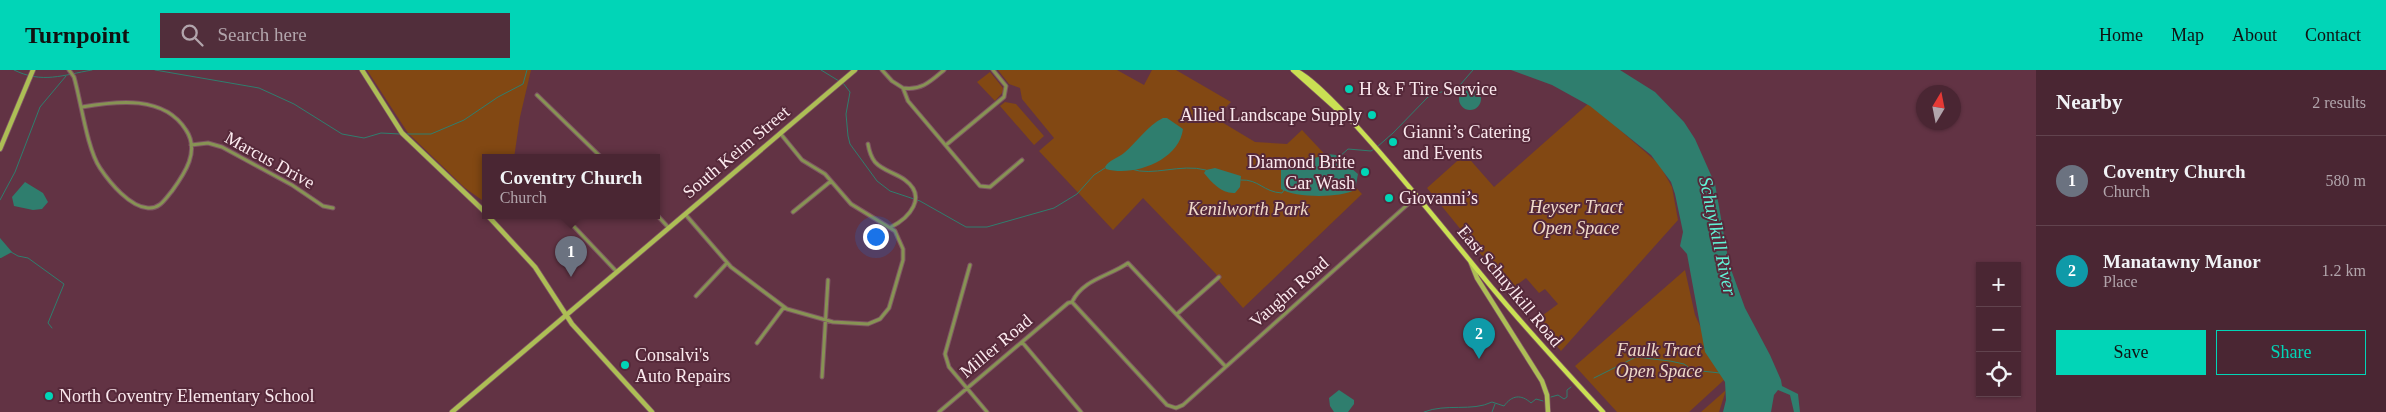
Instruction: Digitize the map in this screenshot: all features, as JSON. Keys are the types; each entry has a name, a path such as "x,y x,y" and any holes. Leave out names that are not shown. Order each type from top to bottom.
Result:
{"main road":[{"name":"East Schuylkill Road","path":"1293,70 1299,71 1316,83 1377,150 1551,356 1603,412"}],"street":[{"path":"0,149 33,70"},
{"path":"362,70 402,133 482,209"},
{"name":"South Keim Street","path":"452,412 684,213 855,70"},
{"path":"882,70 892,81 903,88 914,89 925,85 944,70"},
{"path":"946,145 1004,97 1007,88 993,70"},
{"path":"70,71 74,77 93,149 100,168 125,197 136,206 148,208 160,206 188,166 191,145 188,132 181,122 171,113 159,107 119,102 82,107"},
{"path":"903,88 908,101 980,186 990,187 1022,160"},
{"path":"537,95 598,154"},
{"path":"684,213 727,264 784,307 825,321 868,324 880,319 886,313 904,255 896,231 851,204 821,171 802,160 780,133"},
{"name":"Marcus Drive","path":"191,145 214,144 222,147 292,185 323,206 334,208"},
{"path":"868,144 874,161 909,183 915,199 913,210 907,218 891,227"},
{"path":"793,212 831,181"},
{"name":"Vaughn Road","path":"1072,302 1167,405 1173,408 1180,406 1416,197"},
{"path":"660,218 668,227"},
{"path":"492,219 535,267 565,315 652,412"},
{"path":"567,219 616,271"},
{"path":"572,224 577,219"},
{"path":"1470,262 1477,278 1542,381 1547,395 1548,412"},
{"name":"Miller Road","path":"939,412 1068,303 1072,302 1075,296 1096,277 1115,271 1128,263 1177,314"},
{"path":"696,296 727,264"},
{"path":"970,265 944,354 949,367 987,412"},
{"path":"1219,277 1177,314 1225,366"},
{"path":"822,377 828,280"},
{"path":"758,342 784,307"},
{"path":"1022,342 1081,412"}],"green space":[{"path":"367,70 531,70 520,117 515,154 482,154 482,200 465,188 408,133"},
{"name":"Kenilworth Park","path":"998,70 1117,70 1144,85 1152,70 1176,70 1231,102 1215,118 1255,142 1287,144 1302,130 1362,194 1243,308 1220,282 1216,274 1143,198 1113,230 1039,151 1054,138 1022,99 1020,88 1009,84"},
{"path":"990,72 1003,88 1003,92 995,101 977,82"},
{"path":"1005,102 1016,104 1044,136 1034,145 1000,106"},
{"name":"Heyser Tract Open Space","path":"1589,103 1659,164 1672,187 1678,220 1561,351 1535,321 1558,304 1545,289 1539,293 1526,278 1510,290 1427,188 1465,154 1494,187"},
{"name":"Faulk Tract Open Space","path":"1685,270 1695,315 1725,379 1689,412 1617,412 1575,366"},
{"path":"1726,390 1719,412 1701,412"}],"water":[{"name":"Schuylkill River","path":"1511,70 1620,70 1655,92 1684,122 1695,139 1715,184 1729,264 1745,308 1770,355 1782,386 1798,394 1800,412 1794,412 1790,395 1778,390 1774,395 1771,412 1723,412 1726,400 1725,382 1705,352 1687,254 1680,246 1683,232 1671,182 1651,155 1590,106 1552,85"},
{"path":"1470,88 1478,91 1481,99 1478,107 1470,110 1462,107 1459,99 1462,91"},
{"path":"1167,118 1183,129 1180,140 1173,150 1164,158 1141,168 1129,171 1106,169 1105,167 1109,163 1124,153 1157,121"},
{"path":"1327,154 1336,155 1358,174 1355,190 1348,193 1318,196 1296,194 1281,189 1281,169"},
{"path":"1215,168 1241,176 1240,187 1235,193 1222,190 1204,173 1206,170"},
{"path":"25,182 43,193 48,202 42,209 33,210 14,206 12,197"},
{"path":"0,238 12,252 1,258 0,258"},
{"path":"1339,390 1354,400 1354,404 1348,412 1334,412 1330,406 1329,398"}],"waterway":[{"path":"14,70 34,77 62,76 92,70"},
{"path":"155,70 259,88 294,104 342,134 364,138 381,133 400,134"},
{"path":"406,134 431,134 464,120 498,97 523,84 527,70"},
{"path":"821,70 839,81"},
{"path":"1377,147 1428,97 1460,85 1473,70"},
{"path":"0,200 15,172 40,107 66,76"},
{"path":"843,83 850,92 846,114 850,144 877,181 890,191 920,201 966,227 987,227 1054,208 1077,194 1094,175 1105,168"},
{"path":"1339,157 1348,149 1371,151 1374,149"},
{"path":"1131,169 1148,172 1186,168 1206,170"},
{"path":"1241,180 1252,181 1276,192 1282,193 1284,190"},
{"path":"11,252 28,258 64,284 48,323 52,328"},
{"path":"1594,378 1636,357 1670,361 1684,364 1692,370 1720,373"},
{"path":"1551,397 1558,395 1564,399 1567,397 1567,390 1571,387"},
{"path":"1424,412 1441,408 1476,407 1492,402 1504,406 1510,400 1517,397 1524,398 1531,403 1536,399 1543,401"},
{"path":"1492,412 1495,404"}],"place":[{"name":"H & F Tire Service","path":"1349,89"},
{"name":"Allied Landscape Supply","path":"1372,115"},
{"name":"Gianni’s Catering and Events","path":"1393,142"},
{"name":"Diamond Brite Car Wash","path":"1365,172"},
{"name":"Giovanni’s","path":"1389,198"},
{"name":"Coventry Church","path":"571,277"},
{"name":"Manatawny Manor","path":"1479,359"},
{"name":"Consalvi's Auto Repairs","path":"625,365"},
{"name":"North Coventry Elementary School","path":"49,396"}]}
